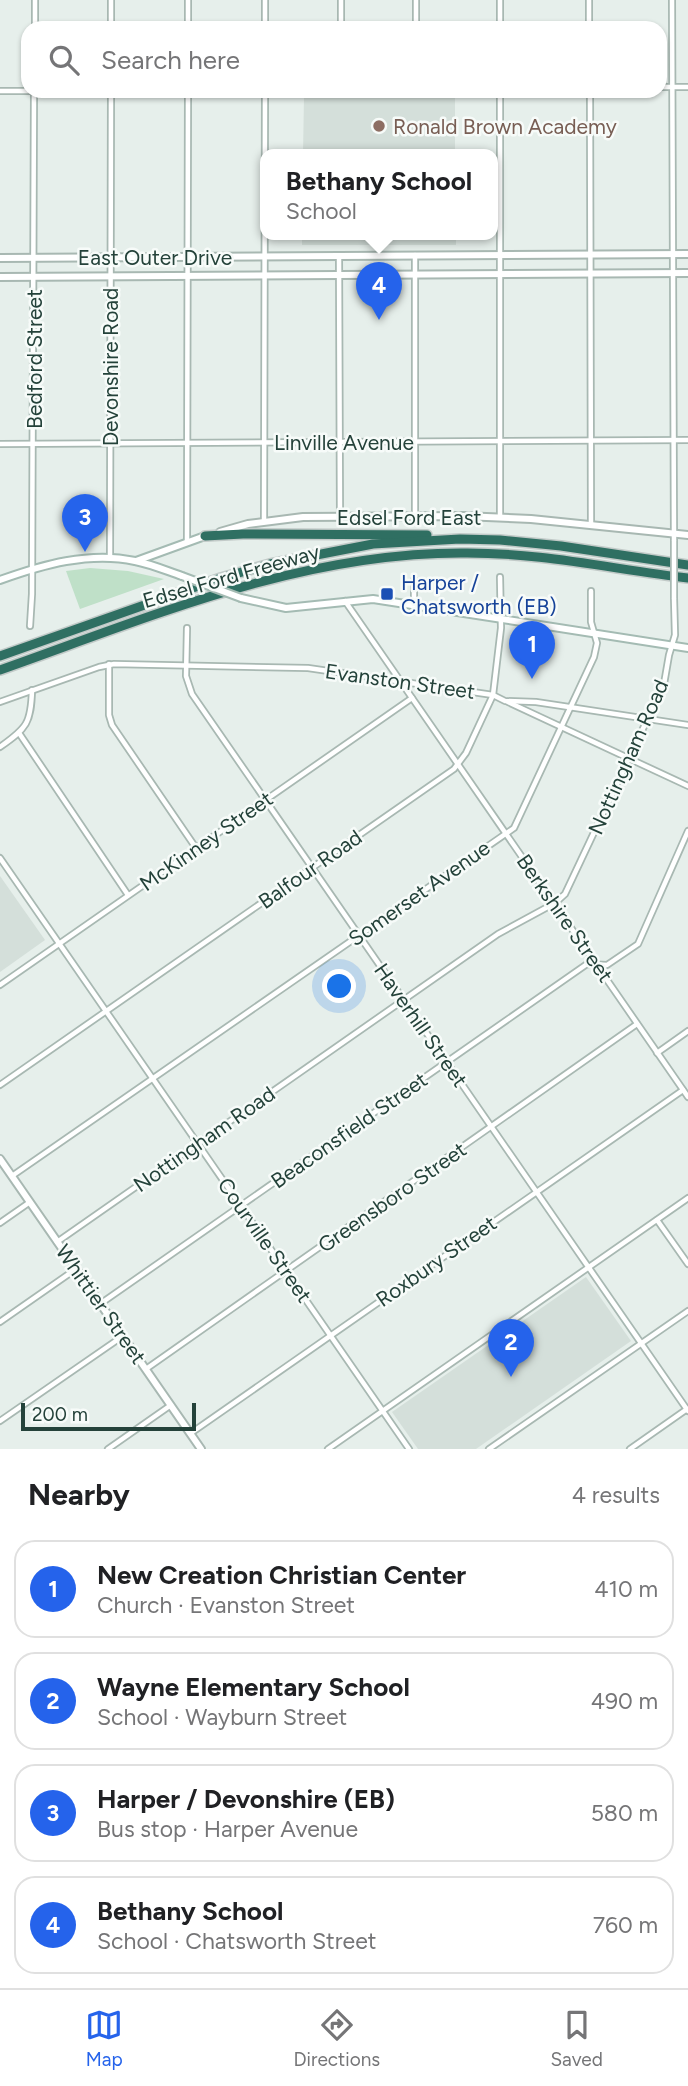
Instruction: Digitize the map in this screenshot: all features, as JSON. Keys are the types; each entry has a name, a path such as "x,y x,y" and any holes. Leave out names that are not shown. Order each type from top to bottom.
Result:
{"highway":[{"path":"205,536 351,534 426,535 460,539"},
{"name":"Edsel Ford Freeway","path":"0,656 221,578 270,564 373,544 460,539 500,540 688,565"},
{"name":"Edsel Ford Freeway","path":"0,670 276,576 364,559 440,553 513,554 688,578"}],"street":[{"path":"34,21 35,0"},
{"path":"111,0 111,21"},
{"path":"188,0 188,21"},
{"path":"265,0 265,21"},
{"path":"341,0 341,21"},
{"path":"416,0 416,21"},
{"path":"500,0 500,21"},
{"path":"589,0 589,21"},
{"name":"Nottingham Road","path":"57,1242 498,934 555,903 565,894 664,684 675,635 672,0"},
{"path":"667,87 688,87"},
{"path":"0,91 21,91"},
{"name":"Bedford Street","path":"30,626 34,98"},
{"name":"Devonshire Road","path":"110,559 111,98"},
{"path":"187,541 188,98"},
{"path":"265,98 265,149"},
{"path":"500,98 500,517"},
{"path":"590,98 591,525"},
{"path":"264,522 265,240"},
{"name":"East Outer Drive","path":"0,258 688,254"},
{"path":"415,255 415,516"},
{"path":"340,256 340,516"},
{"name":"East Outer Drive","path":"0,277 688,274"},
{"name":"Linville Avenue","path":"0,444 688,440"},
{"name":"Edsel Ford East","path":"135,561 187,541 264,522 340,516 500,517 591,525 674,537 688,535"},
{"path":"0,580 71,560 135,561 241,598 286,608 373,599 688,648"},
{"name":"Balfour Road","path":"0,1085 458,764 467,753 493,695 501,628 500,577"},
{"path":"414,580 414,606"},
{"name":"Somerset Avenue","path":"12,1176 514,828 594,657 597,643 591,622 591,591"},
{"name":"Berkshire Street","path":"345,601 688,1097"},
{"name":"Haverhill Street","path":"187,628 187,681 192,694 687,1410"},
{"path":"109,664 109,715 112,725 196,848"},
{"name":"Evanston Street","path":"0,702 109,664 297,667 493,695 505,701 536,702 688,725"},
{"path":"0,747 25,728 31,714 32,690"},
{"name":"McKinney Street","path":"0,985 412,698"},
{"path":"505,701 688,786"},
{"path":"19,733 128,896"},
{"name":"Beaconsfield Street","path":"100,1304 587,964 607,965 638,944 688,831"},
{"name":"Courville Street","path":"0,858 409,1449"},
{"name":"Greensboro Street","path":"146,1369 637,1024"},
{"path":"657,1053 688,1031"},
{"name":"Roxbury Street","path":"191,1433 683,1090"},
{"name":"Whittier Street","path":"0,1159 201,1449"},
{"path":"328,1449 688,1198"},
{"path":"0,1223 30,1202"},
{"path":"657,1220 688,1264"},
{"path":"0,1322 76,1269"},
{"path":"489,1449 688,1311"},
{"path":"0,1421 123,1336"},
{"path":"108,1449 171,1405"},
{"path":"631,1449 687,1410"}],"shaded area":[{"name":"Ronald Brown Academy","path":"304,98 455,98 455,149 303,149"},
{"path":"302,240 456,240 456,245 302,245"},
{"path":"0,876 45,940 0,972"},
{"path":"586,1277 631,1341 476,1449 418,1449 392,1412"}],"green space":[{"path":"90,568 128,571 164,579 80,609 66,571"}],"place":[{"name":"Ronald Brown Academy","path":"379,126"},
{"name":"Bethany School","path":"379,320"},
{"name":"Harper / Devonshire (EB)","path":"85,552"},
{"name":"Harper / Chatsworth (EB)","path":"387,594"},
{"name":"New Creation Christian Center","path":"532,679"},
{"name":"Wayne Elementary School","path":"511,1377"}]}
